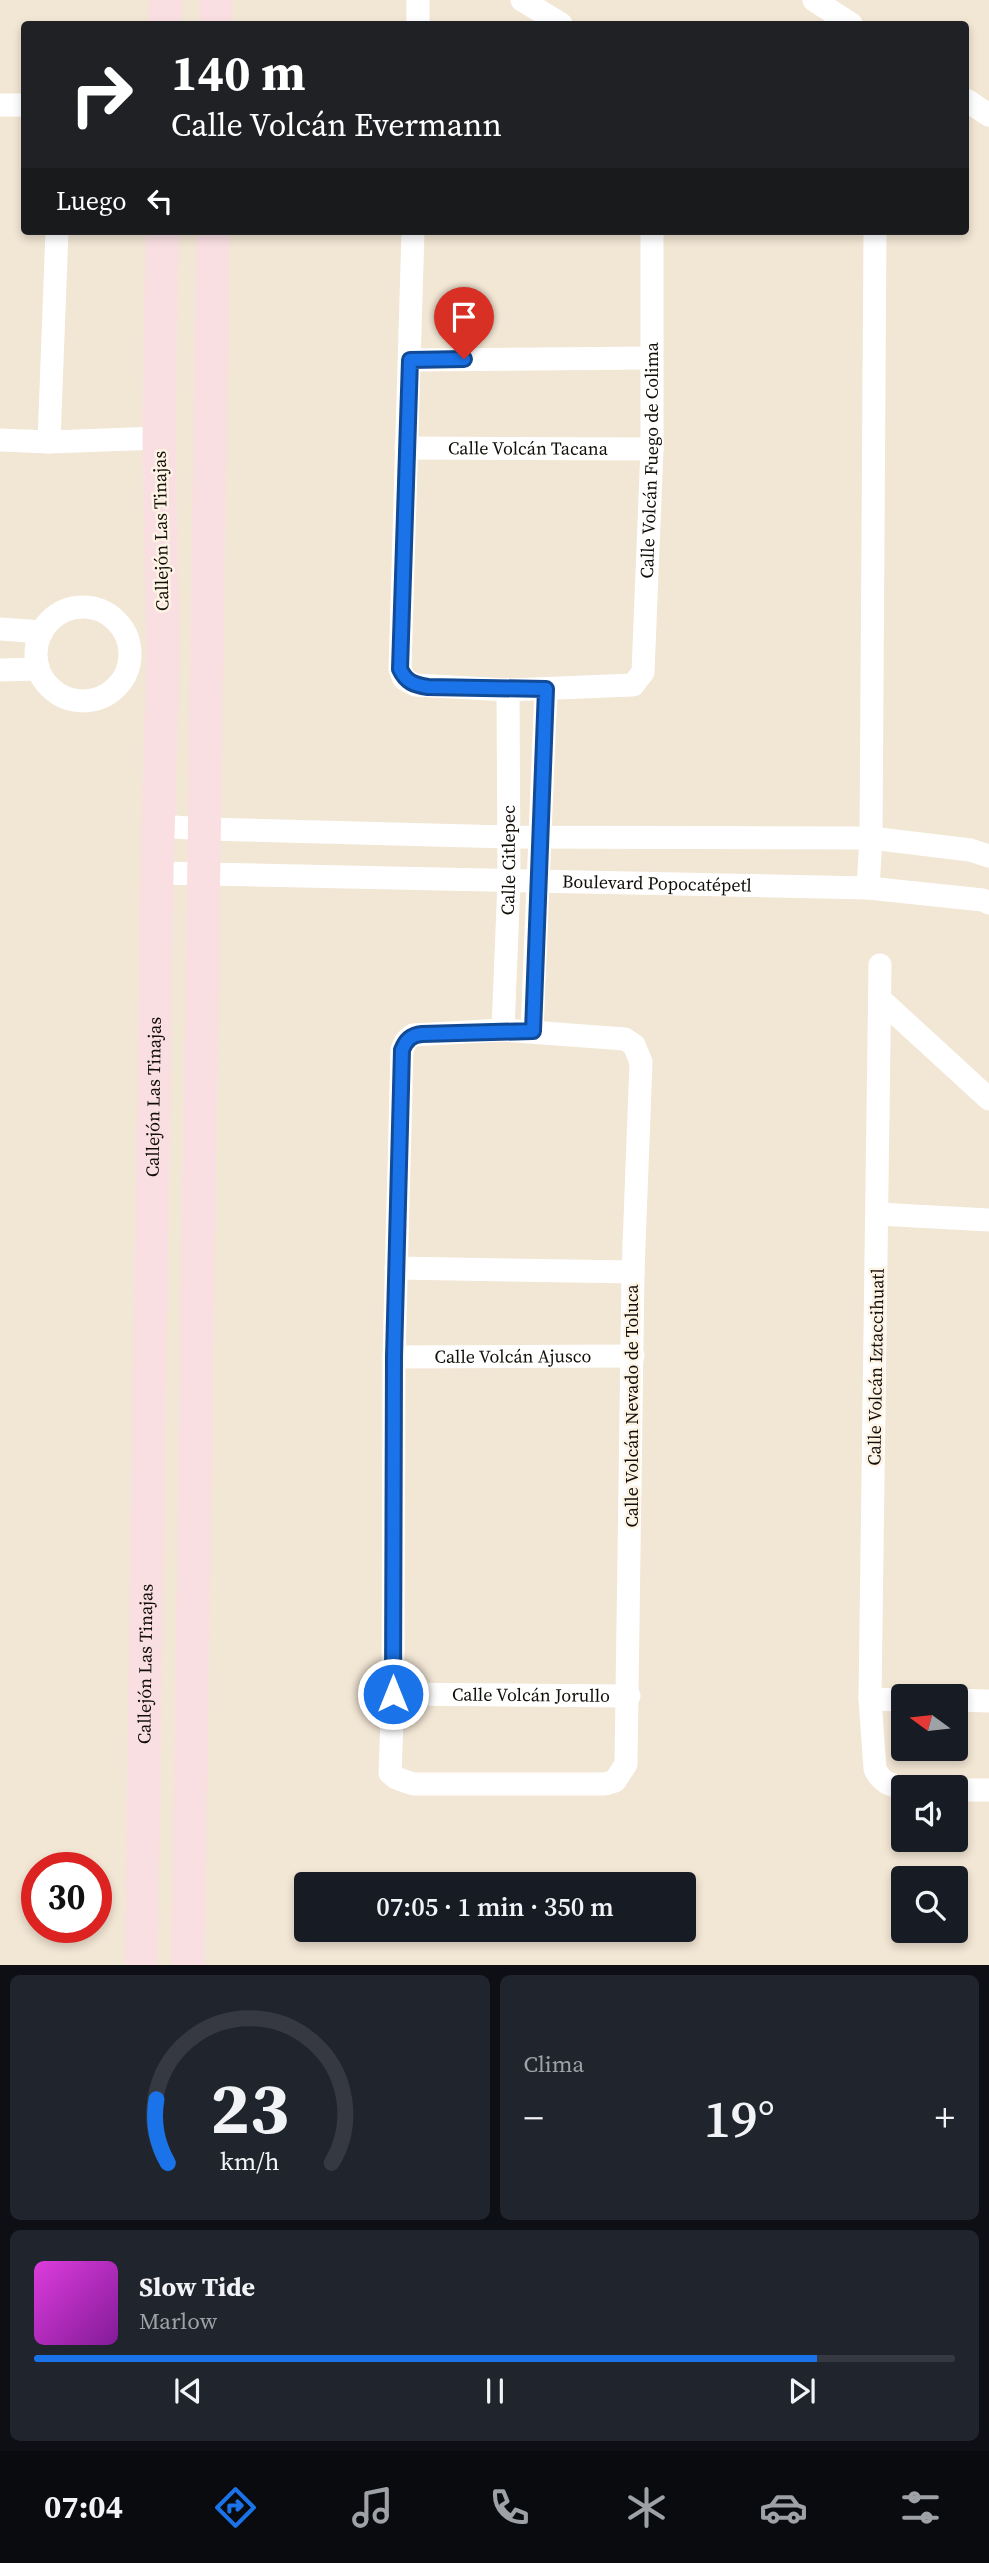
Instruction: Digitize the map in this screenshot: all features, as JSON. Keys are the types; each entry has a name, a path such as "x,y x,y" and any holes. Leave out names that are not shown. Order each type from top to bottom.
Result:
{"main road":[{"path":"165,21 166,0"},
{"path":"216,0 216,21"},
{"name":"Callejón Las Tinajas","path":"141,1965 157,873 163,650 159,438 162,235"},
{"path":"188,1965 213,235"}],"street":[{"path":"418,0 418,21"},
{"path":"522,0 556,21"},
{"path":"814,0 847,21"},
{"path":"969,102 989,115"},
{"path":"0,105 21,105"},
{"path":"49,442 57,235"},
{"path":"413,235 400,669 404,679 415,685 508,690 546,689"},
{"name":"Calle Volcán Fuego de Colima","path":"546,689 633,685 639,680 645,666 652,449 652,235"},
{"path":"868,888 871,838 875,235"},
{"path":"410,360 652,358"},
{"path":"0,440 49,442 159,438"},
{"name":"Calle Volcán Tacana","path":"406,449 652,449"},
{"path":"83,607 100,610 115,620 125,633 130,649 127,673 113,691 91,701 57,695 41,677 38,669 36,649 42,632 52,619 67,610 83,607"},
{"path":"0,629 42,632"},
{"path":"130,649 163,650"},
{"path":"0,670 38,669"},
{"name":"Calle Citlepec","path":"533,1031 546,689"},
{"name":"Calle Citlepec","path":"503,1030 509,881 508,690"},
{"path":"158,826 508,837 871,838 970,850 989,856"},
{"name":"Boulevard Popocatépetl","path":"157,873 868,888 983,900 989,903"},
{"name":"Calle Volcán Iztaccihuatl","path":"880,965 870,1699 875,1769 879,1777 891,1785"},
{"path":"881,1000 989,1099"},
{"path":"393,1694 394,1357 402,1050 413,1035 533,1031"},
{"name":"Calle Volcán Nevado de Toluca","path":"393,1694 390,1773 413,1784 605,1784 620,1777 626,1764 633,1272 641,1062 634,1045 625,1039 533,1031"},
{"path":"878,1213 989,1220"},
{"path":"396,1268 633,1272"},
{"name":"Calle Volcán Ajusco","path":"394,1357 633,1356"},
{"name":"Calle Volcán Jorullo","path":"393,1694 629,1696"},
{"path":"870,1699 891,1700"},
{"path":"968,1700 989,1701"},
{"path":"968,1790 989,1790"}],"route":[{"path":"393,1694 394,1357 402,1050 413,1035 533,1031 546,689 428,687 415,685 404,679 400,669 410,360 464,359"}]}
